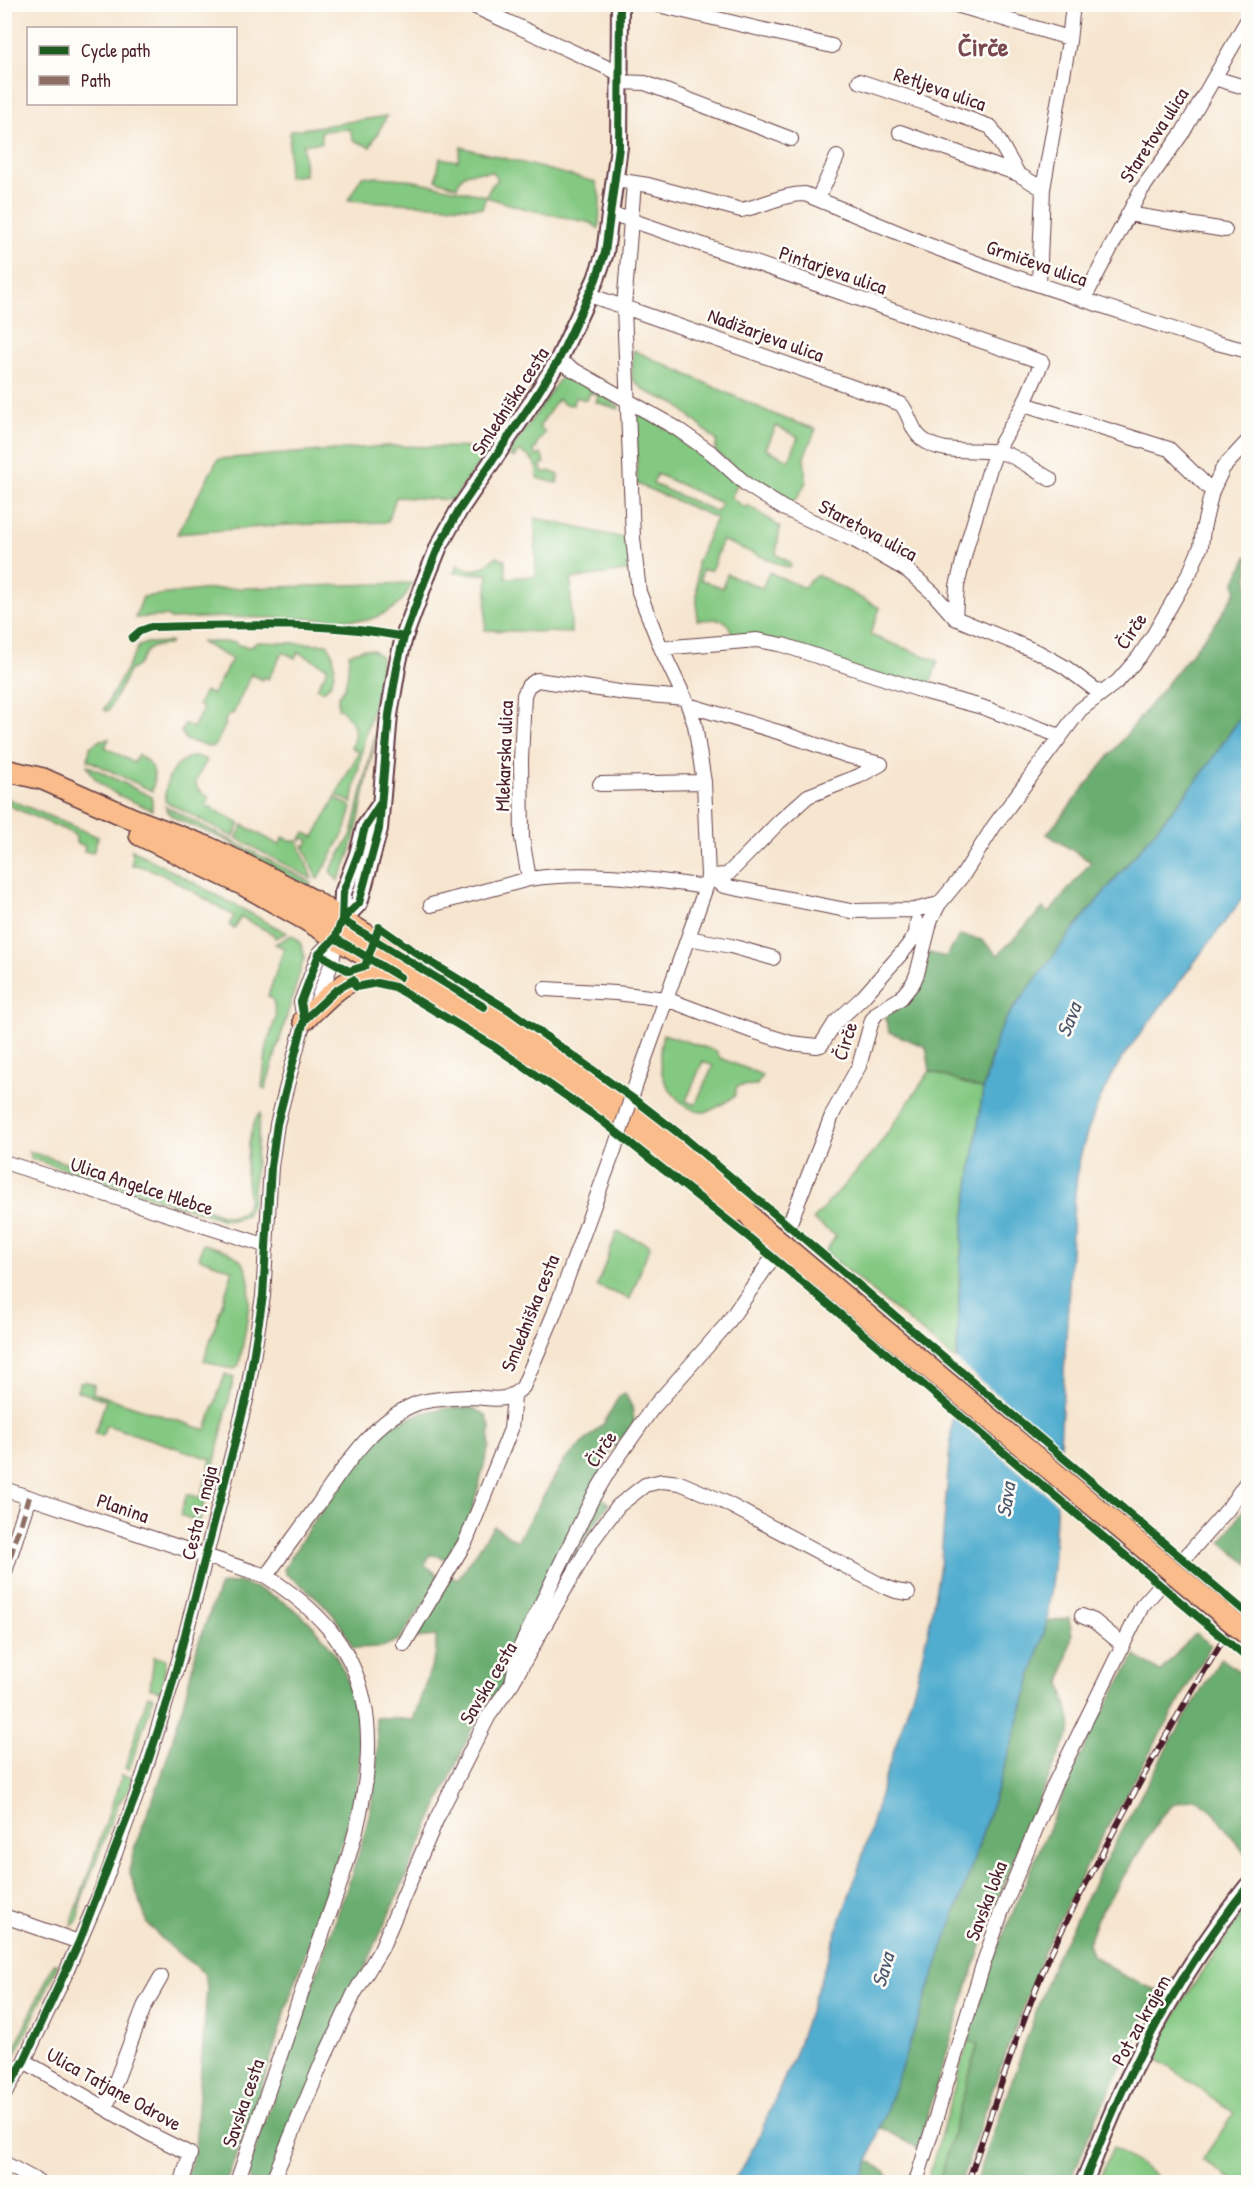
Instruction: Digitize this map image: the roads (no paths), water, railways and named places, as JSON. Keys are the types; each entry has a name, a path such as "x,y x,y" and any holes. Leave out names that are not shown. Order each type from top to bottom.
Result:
{"main road":[{"path":"7,770 25,782 244,885 305,919 338,929 503,1019 621,1101 730,1191 755,1222"},
{"path":"7,770 43,779 133,819 237,861 312,900 338,929 400,977 496,1035 550,1072 613,1116 715,1197 755,1222 1248,1635"},
{"path":"304,1020 335,991 353,980 375,975 400,977"}],"street":[{"path":"469,4 621,78 645,83 791,139"},
{"name":"Smledniška cesta","path":"338,929 343,893 358,854 365,827 380,804 389,715 398,662 404,637 424,583 439,546 459,510 558,361 589,295 605,253 612,216 619,147 621,4"},
{"path":"654,4 832,46"},
{"path":"953,4 1069,38"},
{"path":"1039,284 1043,189 1073,4"},
{"name":"Staretova ulica","path":"1084,299 1140,192 1183,132 1248,19"},
{"name":"Staretova ulica","path":"1214,78 1248,88"},
{"name":"Retljeva ulica","path":"859,81 991,127 1018,174"},
{"name":"Retljeva ulica","path":"900,132 1018,174 1043,189"},
{"path":"818,199 837,157"},
{"name":"Grmičeva ulica","path":"616,180 741,210 753,208 790,194 805,194 923,243 1209,341 1248,351"},
{"path":"589,295 624,307 634,183"},
{"name":"Staretova ulica","path":"1128,214 1225,230"},
{"name":"Pintarjeva ulica","path":"612,216 622,217 1042,362 1024,404"},
{"name":"Smledniška cesta","path":"266,1576 351,1458 370,1436 390,1419 419,1403 468,1397 501,1400 514,1396 524,1387 554,1314 614,1150 707,882 704,782 694,725 687,702 661,648 639,592 633,538 624,307"},
{"name":"Nadižarjeva ulica","path":"624,307 901,404 908,412 920,438 929,444 1009,455 1050,479"},
{"name":"Staretova ulica","path":"558,361 676,428 713,454 747,485 783,508 854,540 908,571 933,593 955,618"},
{"path":"1101,694 1065,667 1040,653 955,618 957,586 967,545 996,452 1024,404 1169,449 1212,491"},
{"name":"Čirče","path":"512,1683 518,1652 592,1499 609,1469 651,1410 728,1324 769,1263 791,1220 833,1113 859,1066 872,1020 877,1013 901,998 917,974 931,919 939,904 963,875 994,826 1080,710 1118,681 1139,657 1190,572 1201,546 1212,491 1223,468 1248,441"},
{"path":"661,648 756,640 783,645 926,692 982,706 1060,736"},
{"name":"Mlekarska ulica","path":"528,879 522,838 521,789 524,695 528,686 537,680 687,702"},
{"path":"687,702 848,756 882,764 859,776 808,796 778,822 728,875 707,882"},
{"path":"600,784 704,782"},
{"path":"431,905 551,875 707,882 820,907 916,916 939,904"},
{"path":"916,916 925,941"},
{"path":"545,989 616,993 666,999 721,1021 778,1039 817,1046 821,1044 835,1023 906,948 916,934 916,916"},
{"name":"Cesta 1. maja","path":"4,2096 24,2061 80,1942 143,1777 179,1660 247,1396 263,1296 271,1167 277,1124 304,1020 301,1002 319,954 338,929"},
{"path":"688,938 731,946 773,958"},
{"name":"Ulica Angelce Hlebce","path":"4,1162 267,1246"},
{"path":"404,1644 466,1541 511,1429 514,1396"},
{"name":"Savska loka","path":"916,2182 1001,1913 1053,1787 1122,1644 1149,1597 1228,1509 1248,1480"},
{"name":"Savska cesta","path":"272,2182 323,2060 354,1994 381,1949 437,1818 488,1717 512,1683 592,1541 618,1506 645,1485 662,1481 680,1483 722,1501 881,1584 896,1591 908,1593"},
{"name":"Planina","path":"4,1489 205,1556"},
{"path":"4,1575 29,1497"},
{"name":"Savska cesta","path":"205,1556 266,1576 292,1593 314,1612 332,1632 346,1654 358,1679 368,1724 366,1782 359,1815 340,1879 237,2182"},
{"path":"1082,1617 1094,1621 1122,1644"},
{"name":"Pot za krajem","path":"1084,2182 1128,2079 1158,2020 1201,1949 1248,1886"},
{"path":"4,1916 80,1942"},
{"path":"106,2107 144,2007 161,1977"},
{"name":"Ulica Tatjane Odrove","path":"24,2061 148,2133 190,2154 182,2182"},
{"path":"4,2163 39,2182"}],"water":[{"name":"Sava","path":"1248,706 1248,891 1122,1058 1097,1107 1080,1158 1073,1215 1053,1568 1047,1622 1012,1743 973,1862 860,2182 733,2182 756,2143 794,2056 861,1861 915,1686 929,1627 941,1559 957,1361 964,1221 983,1090 998,1034 1008,1016 1072,931 1199,778"}],"railway":[{"path":"968,2182 1017,2039 1050,1955 1162,1742 1248,1601"}],"district":[{"name":"Čirče","path":"983,47"}]}
